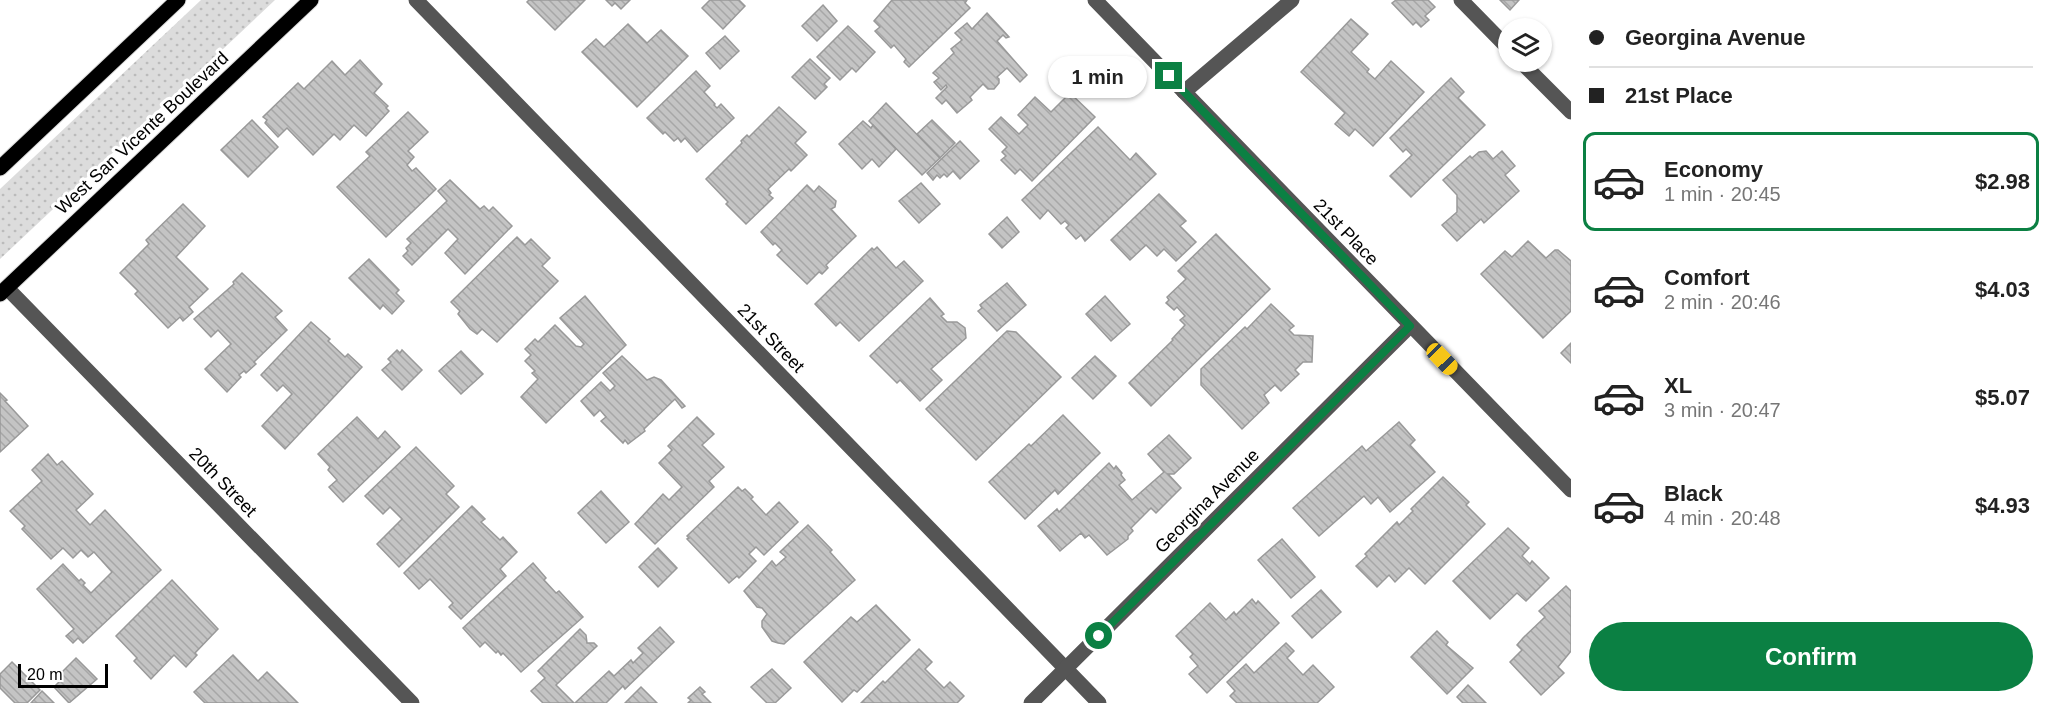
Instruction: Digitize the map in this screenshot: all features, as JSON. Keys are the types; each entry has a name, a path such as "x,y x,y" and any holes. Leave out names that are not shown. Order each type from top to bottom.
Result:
{"main road":[{"path":"0,168 178,0"},
{"name":"West San Vicente Boulevard","path":"3,291 311,0"}],"street":[{"name":"21st Street","path":"416,0 1099,703"},
{"name":"21st Place","path":"1095,0 1571,490"},
{"path":"1184,92 1292,0"},
{"path":"1461,0 1498,38"},
{"path":"1531,72 1571,112"},
{"name":"20th Street","path":"3,291 412,703"},
{"name":"Georgina Avenue","path":"1031,703 1410,326"}],"shaded area":[{"path":"201,0 275,0 0,259 0,189"}],"building":[{"path":"529,0 585,0 555,30 527,2"},
{"path":"606,0 630,0 621,9 615,3 612,6"},
{"path":"710,0 739,0 745,6 723,29 702,8"},
{"path":"892,0 967,0 965,3 970,8 909,67 904,62 906,59 894,45 891,48 875,31 880,27 874,21"},
{"path":"1396,0 1428,0 1435,7 1425,16 1429,20 1421,27 1416,22 1413,25 1392,3"},
{"path":"1500,0 1519,0 1510,10"},
{"path":"823,5 837,21 817,41 802,26"},
{"path":"987,13 1009,37 1006,38 1003,35 997,41 1027,75 1020,82 1007,68 997,77 999,83 994,89 988,89 983,84 970,97 972,100 957,113 946,100 942,104 936,98 947,87 946,85 941,90 934,82 939,78 933,73 954,53 951,49 962,40 955,33 967,23 972,29"},
{"path":"1351,19 1368,34 1351,52 1369,69 1367,72 1375,79 1391,61 1424,92 1373,146 1355,129 1349,136 1335,124 1345,113 1301,72"},
{"path":"628,24 647,43 661,30 688,56 637,107 582,52 596,39 604,47"},
{"path":"848,26 875,52 856,72 852,68 840,80 817,57"},
{"path":"725,36 739,51 720,69 706,53"},
{"path":"810,59 830,78 824,84 827,87 815,99 792,77"},
{"path":"360,60 382,84 374,93 388,106 386,108 389,111 366,136 354,125 340,140 334,134 313,155 287,128 278,137 265,123 267,120 263,117 298,83 304,89 332,61 345,75"},
{"path":"696,71 710,86 704,92 714,105 717,108 721,104 734,118 697,152 685,138 681,142 678,138 674,141 665,132 663,134 647,118"},
{"path":"1451,78 1464,92 1458,98 1485,125 1411,197 1390,176 1412,155 1406,149 1403,152 1390,138"},
{"path":"1070,93 1095,117 1032,181 1020,169 1015,174 1001,160 1006,156 1002,152 1007,147 989,129 1001,117 1019,134 1028,125 1018,115 1035,97 1051,112"},
{"path":"886,103 940,158 922,175 869,121"},
{"path":"779,107 806,132 795,143 807,155 768,189 771,193 769,195 773,198 746,224 706,179 747,135 749,137"},
{"path":"408,112 428,132 408,151 414,157 407,165 412,171 416,168 436,189 386,237 337,187 370,156 366,152"},
{"path":"252,120 278,147 248,177 221,150"},
{"path":"932,120 955,143 940,158 917,134"},
{"path":"863,121 871,128 873,125 896,149 879,167 872,159 862,169 839,144"},
{"path":"1098,127 1130,160 1136,153 1156,174 1085,241 1081,235 1076,239 1066,228 1069,225 1065,221 1061,224 1048,210 1040,219 1022,200"},
{"path":"960,141 979,161 960,179 953,171 947,177 944,174 940,178 937,175 933,180 927,173"},
{"path":"1486,151 1493,159 1502,151 1515,166 1505,175 1519,191 1484,223 1481,219 1457,241 1442,225 1457,212 1457,195 1443,180 1470,156 1472,158 1479,152"},
{"path":"450,180 480,209 484,206 489,211 493,207 512,226 465,274 445,253 458,239 448,229 412,265 403,256 411,243 407,239 447,201 438,191"},
{"path":"921,183 940,204 919,223 899,201"},
{"path":"807,185 814,192 819,186 836,201 835,207 831,209 856,236 826,265 828,268 822,274 819,272 807,284 777,255 782,250 775,243 773,245 761,232"},
{"path":"1159,194 1186,221 1180,226 1196,242 1176,261 1164,249 1157,256 1146,245 1130,260 1111,240"},
{"path":"183,204 205,226 176,257 208,289 189,307 193,312 183,321 180,317 168,328 135,294 138,291 120,273 149,244 146,240"},
{"path":"1007,217 1019,232 1002,248 989,234"},
{"path":"1216,234 1270,289 1151,406 1129,383 1185,325 1180,320 1185,316 1177,307 1174,310 1166,303 1169,300 1167,297 1186,279 1178,271"},
{"path":"517,237 525,245 531,239 550,258 542,266 558,281 497,342 482,329 477,334 470,329 458,314 460,311 451,302"},
{"path":"1528,241 1546,258 1558,250 1571,261 1571,311 1543,338 1481,274 1505,251 1512,257"},
{"path":"877,247 896,268 904,261 923,281 859,341 840,322 836,326 815,304 872,248 874,250"},
{"path":"369,259 399,290 396,293 404,301 392,314 383,305 380,309 349,278"},
{"path":"242,273 282,311 275,317 287,330 254,362 256,364 246,373 244,371 239,375 241,377 227,392 205,369 231,344 218,330 211,337 194,319 234,284 233,282"},
{"path":"1007,283 1026,305 997,331 978,311 982,308 980,305"},
{"path":"585,296 626,345 546,423 521,397 538,379 532,373 535,371 525,361 531,355 525,349 535,339 538,342 555,325 576,346 581,347 584,344 560,318"},
{"path":"1105,296 1130,324 1111,341 1086,314"},
{"path":"930,298 944,314 941,316 947,322 957,322 965,328 966,338 931,369 942,380 920,401 900,380 897,383 870,356"},
{"path":"1271,304 1294,326 1289,330 1294,335 1313,336 1312,362 1303,362 1295,370 1299,374 1281,391 1275,385 1264,395 1269,403 1242,429 1201,385 1201,369 1245,327 1247,329"},
{"path":"311,322 345,357 348,354 362,367 285,449 262,426 292,394 283,385 277,391 261,375"},
{"path":"1007,331 1016,332 1061,377 976,460 926,409"},
{"path":"1571,343 1571,363 1561,353"},
{"path":"397,350 400,353 402,350 422,370 402,390 382,370 391,362 388,359"},
{"path":"461,351 483,374 461,394 439,371"},
{"path":"622,356 647,380 654,377 661,380 685,406 682,408 675,399 644,429 645,431 628,444 625,440 623,443 601,421 606,417 600,410 594,416 581,401 601,382 610,391 615,386 603,373"},
{"path":"1095,356 1116,376 1093,399 1072,378"},
{"path":"0,393 28,426 0,452"},
{"path":"1063,415 1100,453 1058,494 1055,490 1025,519 989,482"},
{"path":"357,417 378,439 385,431 400,447 343,502 329,487 337,480 328,470 330,467 318,454"},
{"path":"697,417 714,434 702,445 724,467 709,481 714,487 655,544 635,524 663,494 669,500 682,487 659,463 672,450 668,446"},
{"path":"1399,422 1415,440 1410,445 1435,472 1390,512 1378,497 1371,504 1364,496 1319,536 1293,508 1362,446 1366,451"},
{"path":"1169,435 1191,458 1174,474 1168,474 1181,488 1156,513 1151,508 1131,528 1133,531 1128,539 1107,555 1089,535 1085,538 1081,533 1060,551 1038,526 1057,509 1059,512 1109,463 1114,469 1116,466 1122,473 1125,480 1119,485 1132,500 1164,472 1148,454"},
{"path":"416,447 454,486 446,494 459,507 399,567 377,544 402,519 390,507 383,514 365,496"},
{"path":"48,454 57,465 62,461 93,494 76,510 90,525 105,510 161,570 83,643 78,638 73,643 66,636 74,629 37,589 63,564 79,581 81,579 85,583 83,585 91,593 112,572 94,552 88,557 81,550 73,558 63,548 51,559 22,529 25,526 10,511 42,481 32,470"},
{"path":"1443,477 1469,502 1466,505 1485,524 1425,584 1409,568 1395,582 1389,575 1377,587 1356,566 1397,522 1399,525 1413,511 1411,509"},
{"path":"738,487 742,491 745,489 753,497 751,499 766,515 779,502 798,522 764,555 756,547 749,554 756,561 739,578 737,576 729,583 687,539 689,538 687,536"},
{"path":"601,491 629,522 606,543 578,513"},
{"path":"472,506 485,519 481,522 500,540 503,537 517,552 500,569 506,576 461,619 449,607 453,603 430,579 419,589 404,573"},
{"path":"808,525 832,550 830,552 855,580 784,644 778,643 772,641 762,627 762,621 767,614 762,608 757,607 744,591 772,561 776,566 786,557 780,552"},
{"path":"1508,528 1529,548 1522,556 1530,564 1532,561 1549,578 1526,601 1517,593 1490,619 1453,581"},
{"path":"1282,539 1315,577 1291,598 1258,560"},
{"path":"658,548 677,568 658,587 639,567"},
{"path":"533,563 556,593 559,591 583,617 521,672 503,653 501,655 498,651 496,653 485,642 480,647 463,628"},
{"path":"172,580 218,629 195,653 197,655 186,667 174,655 151,679 134,661 137,658 116,636"},
{"path":"1566,586 1571,591 1571,651 1558,667 1564,673 1541,695 1510,662 1522,650 1517,645 1545,617 1539,611"},
{"path":"1321,590 1341,612 1312,638 1292,616"},
{"path":"1252,599 1256,604 1258,601 1279,623 1207,693 1189,674 1198,666 1190,657 1193,654 1176,636 1210,603 1226,620 1234,612 1236,615"},
{"path":"876,605 910,640 857,692 854,690 842,702 804,662 851,617 857,622"},
{"path":"660,627 674,642 625,689 623,686 606,703 575,703 609,671 614,676 631,660 633,663 643,653 638,648"},
{"path":"580,629 586,635 587,643 594,643 597,646 556,685 574,703 543,703 531,691 545,678 538,671"},
{"path":"1437,631 1448,642 1446,645 1473,668 1447,694 1411,657"},
{"path":"1286,643 1294,651 1287,658 1303,675 1313,665 1334,687 1317,703 1237,703 1230,696 1235,691 1227,682 1246,664 1254,673"},
{"path":"919,649 932,662 925,669 944,688 950,682 964,696 957,703 861,703 883,681 885,683"},
{"path":"233,655 258,681 267,672 298,703 205,703 194,692"},
{"path":"76,658 97,679 69,703 54,687 59,682 56,678"},
{"path":"12,662 40,690 27,703 15,703 0,688 0,674"},
{"path":"772,669 791,688 775,703 767,703 751,687"},
{"path":"1468,685 1486,703 1463,703 1457,697"},
{"path":"641,687 657,703 625,703"},
{"path":"700,687 705,692 702,694 711,703 688,703 691,700 688,698"},
{"path":"42,691 54,703 31,703"}],"route":[{"path":"1099,636 1410,326 1169,76"}]}
